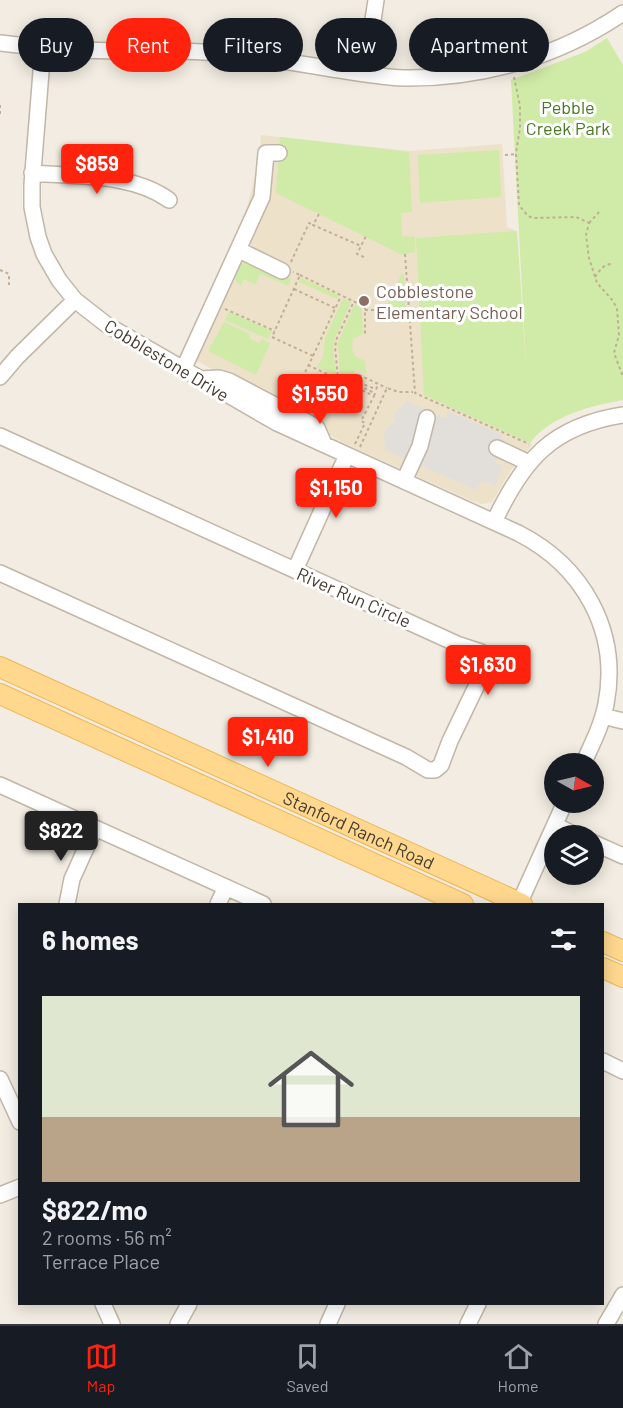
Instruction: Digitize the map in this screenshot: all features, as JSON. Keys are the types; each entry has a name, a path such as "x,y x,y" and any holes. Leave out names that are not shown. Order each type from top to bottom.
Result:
{"main road":[{"name":"Stanford Ranch Road","path":"0,667 518,903"},
{"name":"Stanford Ranch Road","path":"0,694 461,903"},
{"path":"604,942 623,951"},
{"path":"604,968 623,977"}],"street":[{"path":"365,74 376,0"},
{"path":"94,49 219,53 365,74 451,76 495,69 561,47 623,13"},
{"path":"0,43 18,45"},
{"name":"Cobblestone Drive","path":"41,72 32,173 32,207 38,237 51,268 75,300 107,325 249,408 324,444 354,449 404,481 533,540 569,570 591,603 599,620 608,662 609,682 603,716 588,753"},
{"path":"183,370 262,197 266,153 279,153"},
{"path":"32,173 123,181 156,190 169,200"},
{"path":"239,250 282,271"},
{"path":"0,377 16,357 75,300"},
{"path":"494,522 512,486 529,463 547,445 560,436 590,422 623,415"},
{"path":"404,481 420,446 427,418"},
{"name":"River Run Circle","path":"0,436 457,644 481,652 486,658 486,666 441,765 435,770 428,770 0,573"},
{"path":"497,448 529,463"},
{"path":"295,570 354,449"},
{"path":"603,716 623,721"},
{"path":"0,785 261,903"},
{"path":"555,825 560,813"},
{"path":"67,903 72,879 95,828"},
{"path":"604,847 623,856"},
{"path":"520,903 544,850"},
{"path":"218,903 226,887"},
{"path":"604,1062 623,1071"},
{"path":"0,1079 18,1118"},
{"path":"0,1196 18,1188"},
{"path":"606,1324 623,1295"},
{"path":"103,1305 112,1324"},
{"path":"178,1324 188,1305"},
{"path":"328,1324 337,1305"},
{"path":"468,1324 478,1305"}],"path":[{"path":"514,77 520,106 520,128 516,154 519,205 528,216 534,218 576,217 590,223"},
{"path":"0,105 0,114"},
{"path":"505,155 516,154"},
{"path":"600,211 590,223 586,242 597,283 614,301 619,334 615,353 623,378"},
{"path":"313,225 319,214"},
{"path":"361,246 309,223 287,270 365,307 365,336"},
{"path":"364,257 357,254 366,236"},
{"path":"405,254 415,393"},
{"path":"595,277 600,269 611,262"},
{"path":"0,270 9,274 9,285"},
{"path":"300,275 272,337 313,356"},
{"path":"294,289 335,308"},
{"path":"292,400 341,295"},
{"path":"338,379 337,338 354,301"},
{"path":"214,303 275,331"},
{"path":"364,310 376,310 381,316 409,314"},
{"path":"308,365 374,396"},
{"path":"351,385 357,374 399,392 415,393 529,444"},
{"path":"354,449 365,423 361,421 375,393 364,388 365,386 376,389 378,384"},
{"path":"354,449 387,388"}],"shaded area":[{"name":"Cobblestone Elementary School","path":"261,135 410,151 502,144 507,227 515,230 532,445 511,470 492,502 482,504 472,501 342,442 183,353 232,249 246,211 259,161"},
{"path":"407,401 444,418 447,417 447,411 502,434 502,440 508,441 509,448 498,455 495,462 503,466 495,486 481,482 476,490 385,450 384,431 395,420 393,416"}],"green space":[{"name":"Pebble Creek Park","path":"607,38 623,65 623,400 572,413 549,425 530,443 424,395 416,238 517,231 526,366 511,80 532,72 549,72 549,66 585,52"},
{"path":"280,137 409,152 412,212 401,213 402,236 415,237 415,252 403,255 276,193"},
{"path":"499,150 501,197 420,203 418,155"},
{"path":"245,261 291,279 288,286 260,274 255,285 244,279 241,286 235,280 239,266"},
{"path":"402,273 406,313 391,314 384,311"},
{"path":"301,278 339,295 337,299 299,282"},
{"path":"343,298 351,302 335,338 333,348 336,376 317,367 323,357 325,338"},
{"path":"355,304 362,309 363,333 353,339 352,349 355,356 365,361 368,374 356,369 350,383 340,379 338,342"},
{"path":"229,312 272,331 268,339 225,320"},
{"path":"224,322 250,334 249,338 259,343 262,339 270,343 256,375 208,351"}],"place":[{"name":"Cobblestone Elementary School","path":"364,301"}]}
